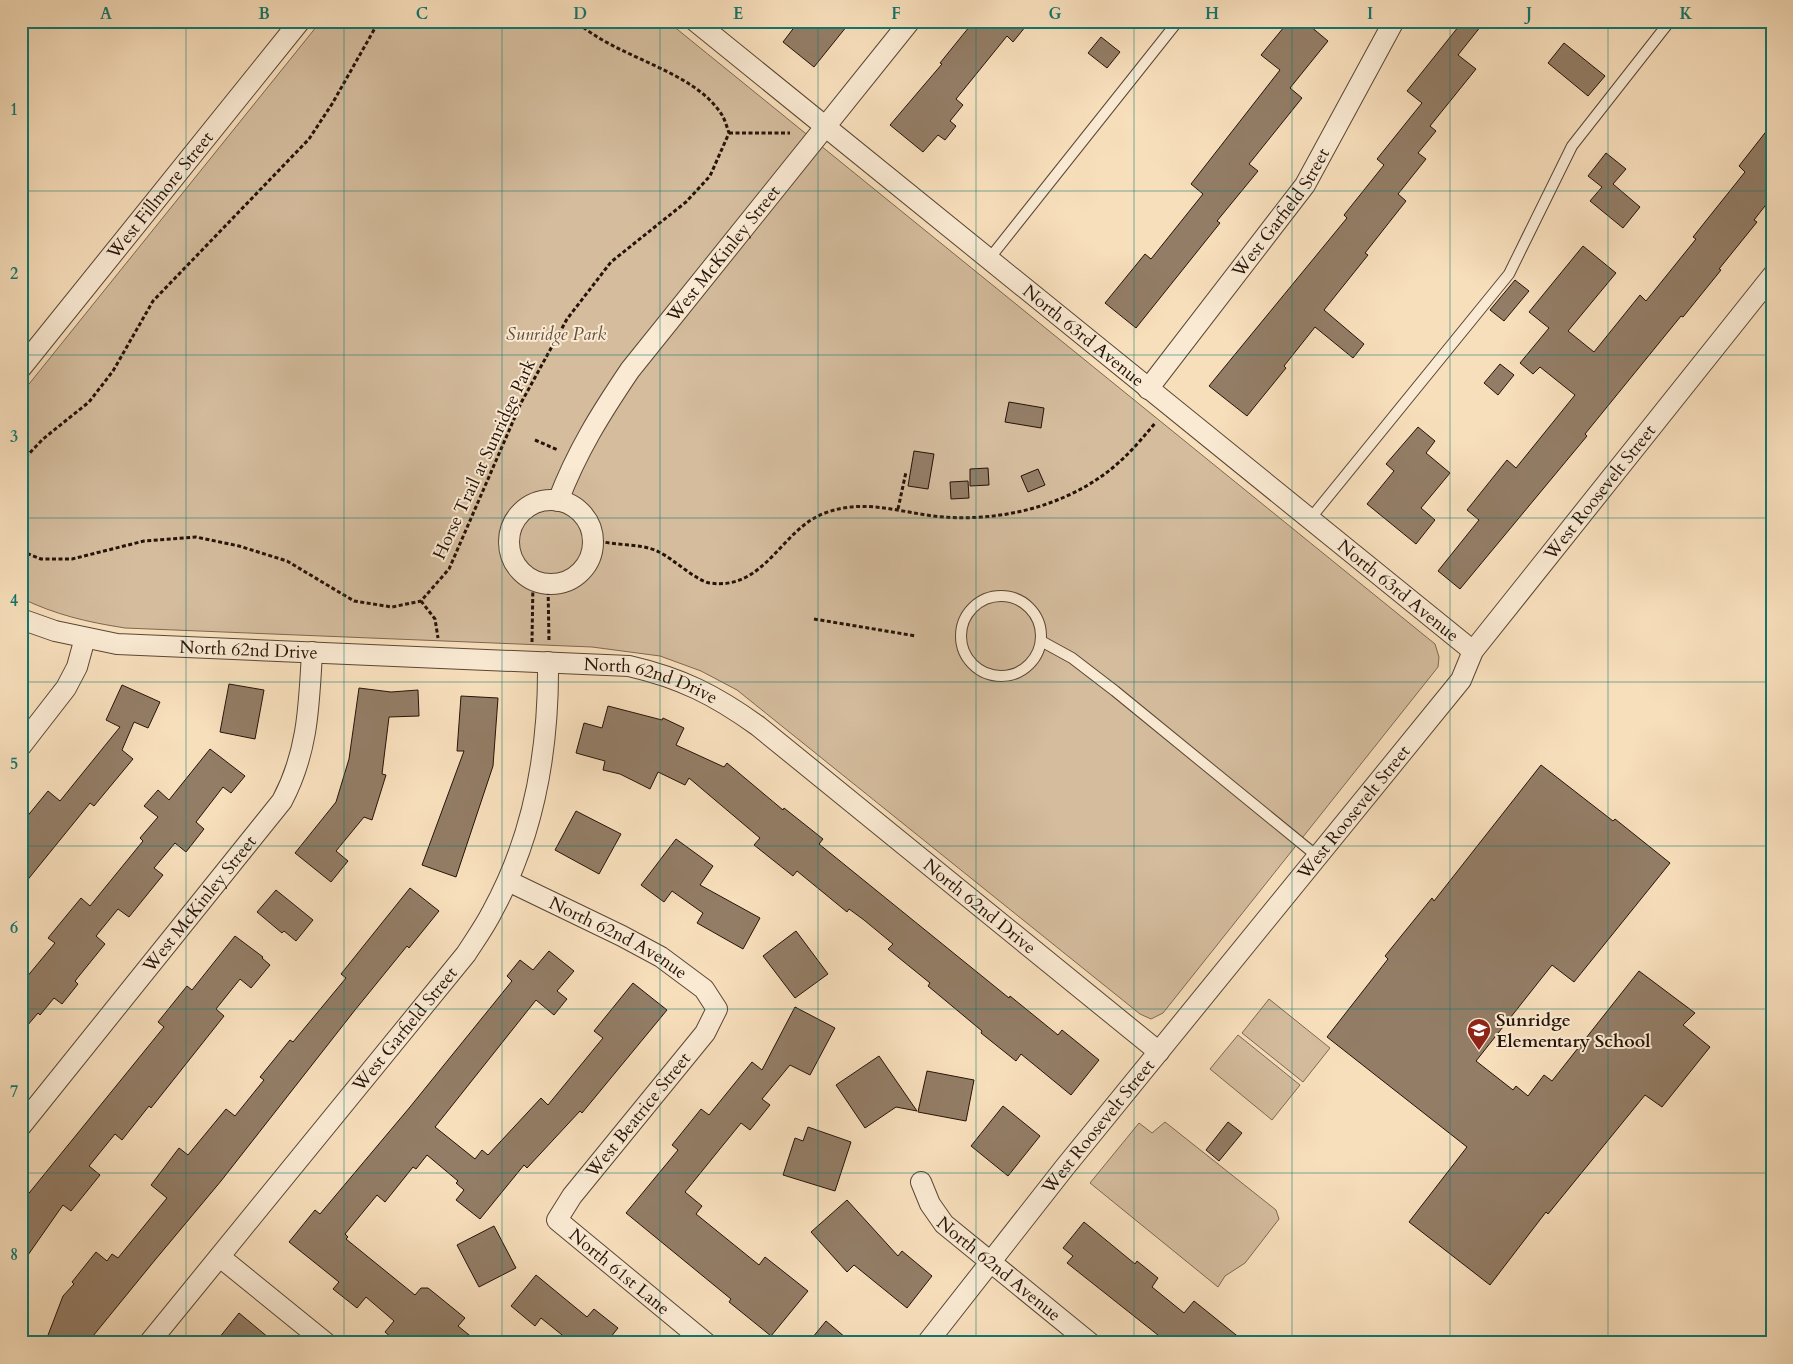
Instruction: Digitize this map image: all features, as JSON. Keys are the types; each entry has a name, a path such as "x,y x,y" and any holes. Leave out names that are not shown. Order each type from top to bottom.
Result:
{"street":[{"name":"West Fillmore Street","path":"21,368 300,21"},
{"name":"North 63rd Avenue","path":"695,21 1473,651"},
{"name":"West McKinley Street","path":"558,501 576,457 591,428 630,370 910,21"},
{"name":"West Garfield Street","path":"1148,389 1305,184 1394,21"},
{"name":"West Roosevelt Street","path":"927,1343 1159,1052 1461,680 1473,651 1772,276"},
{"path":"558,501 572,506 582,514 589,526 593,539 591,553 585,566 575,576 563,582 541,582 515,564 510,553 511,529 525,510 535,503 558,501"},
{"name":"North 62nd Drive","path":"21,619 54,631 117,644 312,652 548,652 647,670 692,685 735,709 758,726 1159,1052"},
{"path":"21,746 66,688 77,667 85,638"},
{"name":"West McKinley Street","path":"21,1126 282,800 293,780 305,738 312,652"},
{"name":"West Garfield Street","path":"149,1343 466,954 492,912 508,880 532,810 546,734 548,652"},
{"name":"North 62nd Avenue","path":"508,880 661,957 704,989 717,1009"},
{"name":"West Beatrice Street","path":"557,1220 572,1196 705,1033 717,1009"},
{"name":"North 62nd Avenue","path":"921,1182 930,1204 944,1224 1090,1343"},
{"name":"North 61st Lane","path":"557,1220 706,1343"},
{"path":"220,1257 326,1343"}],"lane":[{"path":"988,259 1178,21"},
{"path":"1310,519 1509,274 1572,146 1670,21"},
{"path":"1000,596 1013,598 1026,604 1035,614 1040,627 1041,641 1037,653 1030,664 1020,671 1008,675 995,676 978,668 966,654 962,643 962,630 966,617 974,606 986,599 1000,596"},
{"path":"1041,641 1072,658 1318,856"}],"path":[{"path":"21,462 43,439 89,402 113,371 153,301 309,139 332,104 379,21"},
{"path":"576,21 589,33 621,51 667,72 697,89 722,114 729,133 790,132"},
{"name":"Horse Trail at Sunridge Park","path":"421,601 449,570 521,403 567,319 611,262 686,202 710,176 729,133"},
{"path":"593,539 609,545 632,545 658,551 709,584 726,582 753,574 766,564 800,526 826,512 859,505 898,509 935,516 989,517 1013,513 1054,501 1086,486 1107,472 1156,422"},
{"path":"534,440 558,450"},
{"path":"898,509 906,472"},
{"path":"21,552 41,559 72,559 144,540 196,537 239,546 287,560 354,601 392,607 421,601 435,619 438,639"},
{"path":"532,642 541,582"},
{"path":"541,582 548,652"},
{"path":"814,619 916,636"}],"green space":[{"name":"Sunridge Park","path":"321,21 667,21 1435,644 1439,657 1438,667 1163,1013 1151,1019 1140,1014 737,690 701,671 660,656 592,647 125,628 72,617 21,598 21,394"},
{"path":"1269,999 1330,1048 1303,1082 1242,1033"},
{"path":"1238,1035 1300,1085 1272,1120 1210,1069"},
{"path":"1165,1122 1276,1210 1279,1219 1245,1263 1225,1276 1218,1287 1090,1183 1139,1123 1152,1133"}],"building":[{"path":"799,21 851,21 814,67 783,42"},
{"path":"974,21 1030,21 1013,42 1007,36 956,99 963,105 950,121 956,126 945,140 938,135 923,152 890,125 942,64 940,63"},
{"path":"1289,21 1304,21 1328,41 1290,88 1302,98 1249,164 1258,171 1217,221 1220,223 1136,328 1105,303 1145,254 1151,259 1203,194 1191,184 1280,70 1261,55"},
{"path":"1463,21 1485,21 1458,55 1476,69 1430,126 1436,131 1418,153 1426,159 1398,194 1406,201 1365,253 1368,255 1324,310 1364,344 1353,358 1315,327 1284,366 1286,368 1247,416 1209,386 1347,218 1344,215 1384,165 1377,159 1422,103 1407,91"},
{"path":"1101,37 1120,52 1107,68 1088,53"},
{"path":"1564,43 1605,76 1588,96 1548,63"},
{"path":"1772,124 1772,197 1754,220 1757,222 1683,317 1681,316 1585,434 1587,436 1460,589 1438,571 1479,520 1467,510 1507,460 1516,468 1575,395 1540,367 1533,374 1520,363 1549,328 1529,312 1583,246 1616,273 1568,331 1594,352 1640,295 1646,301 1696,239 1693,237 1745,172 1739,166"},
{"path":"1606,153 1626,169 1613,184 1640,207 1623,228 1590,201 1602,187 1588,176"},
{"path":"1515,280 1529,291 1504,321 1490,310"},
{"path":"1500,364 1514,375 1498,395 1484,383"},
{"path":"1009,402 1044,408 1041,428 1005,422"},
{"path":"1418,427 1435,441 1426,453 1450,473 1421,508 1435,520 1416,544 1367,504 1394,471 1386,464"},
{"path":"914,451 934,454 928,489 908,486"},
{"path":"988,468 989,485 970,486 970,469"},
{"path":"1038,469 1045,485 1028,492 1021,476"},
{"path":"968,481 969,498 951,499 950,482"},
{"path":"229,684 264,690 255,739 220,732"},
{"path":"122,685 160,702 148,728 134,722 122,750 133,759 94,806 90,803 21,888 21,824 48,791 60,801 120,727 106,720"},
{"path":"359,688 391,692 418,690 419,716 389,717 382,774 386,775 372,820 364,817 336,851 348,861 331,882 295,853 336,802 349,759"},
{"path":"461,696 498,698 493,766 456,877 422,865 464,751 457,751"},
{"path":"608,706 662,720 663,718 684,728 676,745 724,767 727,763 783,810 784,808 823,839 819,844 1009,998 1010,996 1058,1035 1062,1030 1099,1060 1071,1095 1021,1054 1016,1061 981,1033 982,1031 928,986 930,983 888,949 893,944 864,920 849,909 847,912 797,871 793,876 754,845 760,838 689,778 685,785 658,772 650,789 620,774 603,770 605,761 576,753 584,723 602,728"},
{"path":"210,749 245,776 231,793 223,787 196,822 204,829 186,852 175,843 154,868 163,875 129,917 118,909 96,936 105,944 75,981 78,984 62,1004 54,998 21,1033 21,984 55,943 48,938 81,898 90,906 143,841 140,838 158,817 144,806 158,790 169,800"},
{"path":"1541,765 1613,821 1615,819 1670,863 1574,982 1552,965 1476,1061 1513,1090 1516,1086 1528,1096 1544,1075 1552,1081 1639,971 1695,1013 1683,1025 1710,1047 1662,1107 1645,1095 1548,1214 1546,1212 1490,1285 1409,1222 1467,1147 1327,1037 1388,959 1385,956 1432,898 1434,901"},
{"path":"576,811 621,834 599,874 555,850"},
{"path":"676,839 713,866 700,885 760,918 743,949 697,923 703,913 672,891 664,902 641,885"},
{"path":"410,888 439,911 409,948 407,946 355,1010 221,1181 93,1336 90,1343 45,1343 63,1296 74,1284 72,1282 96,1252 107,1261 112,1254 118,1258 167,1198 151,1185 179,1148 188,1155 226,1109 235,1116 264,1080 260,1077 290,1040 293,1042 346,978 341,974"},
{"path":"276,890 313,920 296,941 284,931 282,933 257,912"},
{"path":"796,931 828,974 795,998 763,956"},
{"path":"235,936 263,957 270,965 251,988 240,979 216,1009 224,1016 151,1108 149,1106 122,1140 115,1134 89,1166 100,1175 71,1211 63,1205 21,1265 21,1203 164,1027 158,1022 187,986 192,990"},
{"path":"549,951 574,971 557,991 567,999 554,1015 536,1000 435,1127 475,1159 482,1150 488,1155 541,1098 548,1105 603,1038 594,1031 633,983 667,1010 582,1113 580,1111 527,1168 524,1165 480,1219 456,1200 464,1190 456,1183 458,1181 427,1155 416,1169 413,1167 385,1202 377,1195 345,1234 348,1237 346,1239 415,1295 421,1288 428,1288 438,1296 465,1318 458,1326 479,1343 398,1343 385,1332 394,1321 366,1297 357,1308 333,1289 339,1282 289,1242 315,1210 320,1214 410,1107 512,981 507,976 520,960 533,970"},
{"path":"795,1007 835,1028 810,1075 790,1065 762,1099 770,1105 750,1130 741,1123 685,1192 702,1206 696,1214 759,1265 765,1257 808,1291 771,1336 729,1302 731,1299 626,1213 678,1150 672,1145 701,1109 709,1115 752,1062 762,1070"},
{"path":"879,1056 917,1111 896,1107 865,1128 836,1085"},
{"path":"927,1071 974,1080 966,1121 918,1112"},
{"path":"1003,1106 1040,1136 1008,1176 971,1146"},
{"path":"1228,1122 1242,1133 1219,1161 1206,1150"},
{"path":"808,1127 851,1142 835,1191 783,1175 795,1138 803,1141"},
{"path":"847,1200 898,1256 902,1251 932,1276 907,1308 854,1265 847,1272 811,1232"},
{"path":"1084,1222 1135,1264 1137,1261 1158,1278 1152,1287 1184,1313 1194,1301 1246,1343 1168,1343 1067,1263 1073,1256 1063,1248"},
{"path":"494,1226 516,1268 479,1287 457,1245"},
{"path":"536,1275 587,1317 594,1309 618,1328 606,1343 572,1343 541,1318 535,1326 511,1306"},
{"path":"239,1313 275,1343 215,1343"},
{"path":"826,1321 852,1343 808,1343"}],"place":[{"name":"Sunridge Elementary School","path":"1479,1051"}]}
